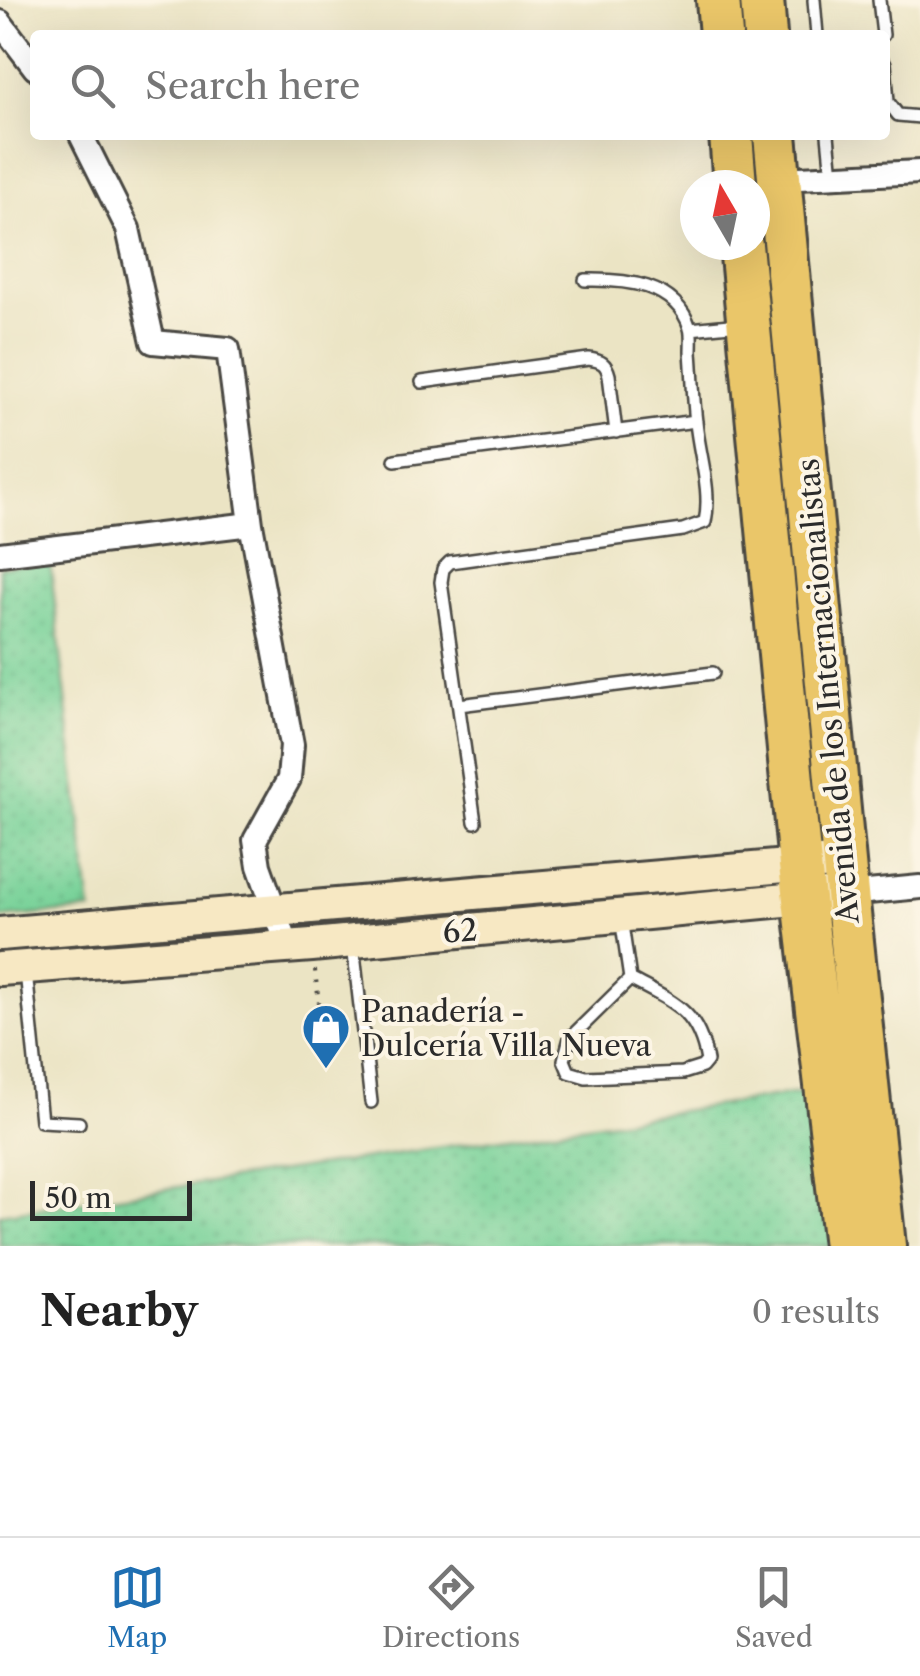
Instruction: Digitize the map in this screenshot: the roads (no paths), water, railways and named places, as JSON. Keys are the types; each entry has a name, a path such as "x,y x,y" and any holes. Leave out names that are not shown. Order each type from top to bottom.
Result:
{"highway":[{"path":"718,0 721,30"},
{"path":"762,0 765,30"},
{"path":"730,140 734,170"},
{"name":"Avenida de los Internacionalistas","path":"775,140 884,1246"},
{"name":"Avenida de los Internacionalistas","path":"742,260 802,882 844,1246"}],"street":[{"path":"0,22 30,61"},
{"path":"84,140 128,229 152,342 228,348 251,524 292,745 289,779 255,840 274,912 300,946"},
{"path":"779,179 920,172"},
{"path":"0,554 251,524"},
{"name":"62","path":"0,934 274,912 845,878 920,887"},
{"name":"62","path":"13,968 621,916 802,882"}],"lane":[{"path":"814,0 817,30"},
{"path":"880,0 882,30"},
{"path":"890,104 898,114 920,117"},
{"path":"828,140 832,176"},
{"path":"476,822 441,582 444,569 450,562 684,530 705,522 708,507 696,421 690,328 680,310 658,291 640,283 585,280"},
{"path":"690,328 748,323"},
{"path":"422,382 589,359 600,361 609,374 616,432"},
{"path":"395,460 696,421"},
{"path":"458,705 713,673"},
{"path":"621,916 630,978"},
{"path":"353,941 371,1102"},
{"path":"13,968 40,1121 79,1122"},
{"path":"630,978 677,1004 694,1020 707,1061 702,1067 683,1073 586,1077 569,1072 564,1060 570,1038 630,978"}],"place":[{"name":"Panadería - Dulcería Villa Nueva","path":"326,1070"}]}
